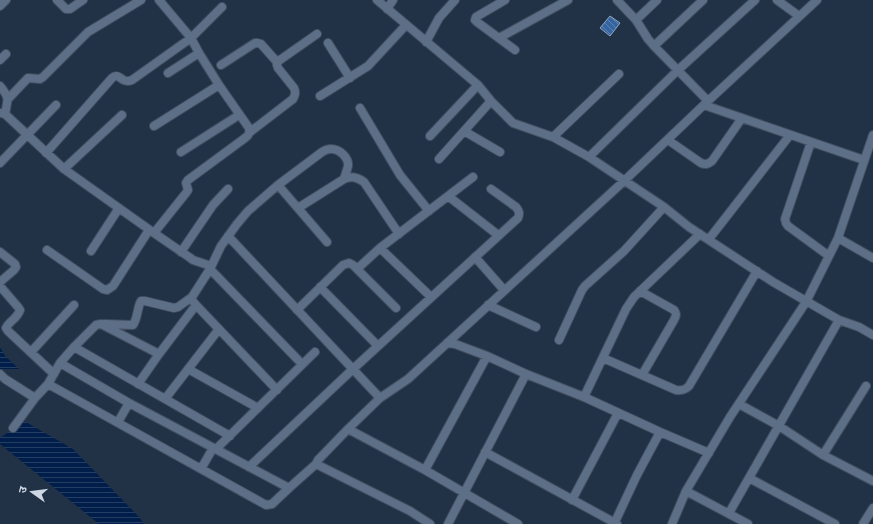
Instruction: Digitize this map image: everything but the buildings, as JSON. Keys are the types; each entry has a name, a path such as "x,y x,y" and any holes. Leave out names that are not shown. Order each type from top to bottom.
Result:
{"street":[{"path":"0,6 6,0"},
{"path":"57,0 66,9 70,9 83,0"},
{"path":"141,0 88,32 43,77 28,78 8,99 2,113 64,170 151,232 193,260 210,268 302,364"},
{"path":"159,0 191,38 218,85 249,128 250,132"},
{"path":"377,0 478,85 491,102 513,122 553,137 589,157 664,207 700,234 773,282 839,320 859,327 873,335"},
{"path":"387,9 393,0"},
{"path":"426,42 439,18 455,0"},
{"path":"505,0 476,17 475,20 515,50"},
{"path":"499,38 568,0"},
{"path":"616,0 636,20 648,39 706,103 742,118 864,160"},
{"path":"636,20 657,0"},
{"path":"654,46 703,0"},
{"path":"589,157 677,71 755,0"},
{"path":"777,0 799,16"},
{"path":"48,384 266,505 272,504 316,464 348,428 380,398 408,379 453,344 488,305 624,181 817,0"},
{"path":"46,152 112,78 118,76 125,81 132,80 191,38 222,7"},
{"path":"320,96 368,66 406,25"},
{"path":"277,62 317,34"},
{"path":"47,250 103,290 107,290 113,286 151,232 186,193 188,190 186,183 188,180 248,136 250,132 295,96 296,92 294,88 278,68 277,62 258,42 221,65"},
{"path":"328,43 350,78"},
{"path":"168,73 199,53"},
{"path":"553,137 619,74"},
{"path":"154,126 218,85"},
{"path":"430,136 478,85"},
{"path":"0,86 8,99"},
{"path":"440,159 491,102"},
{"path":"0,163 56,105"},
{"path":"360,108 400,176 429,210"},
{"path":"64,170 122,114"},
{"path":"181,152 239,115"},
{"path":"668,140 701,164 709,163 712,161 742,118"},
{"path":"464,131 500,152"},
{"path":"709,239 790,135"},
{"path":"672,524 686,491 739,404 806,302 838,238 873,135"},
{"path":"811,142 785,219 788,226 829,256"},
{"path":"13,428 35,398 48,384 60,363 96,324 134,325 141,301 174,308 178,307 192,297 210,268 221,246 237,224 248,211 278,185 322,152 331,149 342,153 347,160 348,166 344,179"},
{"path":"298,208 344,179 349,177 358,178 364,182 399,234"},
{"path":"357,269 380,248 473,177"},
{"path":"278,185 327,242"},
{"path":"181,252 212,205 228,189"},
{"path":"249,467 352,369 518,218 519,210 491,189"},
{"path":"448,196 498,236"},
{"path":"560,340 585,286 624,251 664,207"},
{"path":"91,251 119,208"},
{"path":"584,397 626,309 634,297 700,234"},
{"path":"228,236 380,398"},
{"path":"838,238 872,256"},
{"path":"380,248 431,298"},
{"path":"0,252 15,264 16,267 0,282"},
{"path":"475,257 504,290"},
{"path":"297,310 346,263 353,265 396,308"},
{"path":"603,358 676,390 687,389 756,271"},
{"path":"0,286 20,310 19,314 7,325 6,328 54,374"},
{"path":"320,287 378,346"},
{"path":"640,291 674,310 676,313 674,320 642,375"},
{"path":"192,297 192,300 196,305 277,390"},
{"path":"138,384 196,305"},
{"path":"488,305 536,327"},
{"path":"31,352 74,306"},
{"path":"729,514 839,320"},
{"path":"101,324 159,354"},
{"path":"165,399 219,329"},
{"path":"453,344 487,356 526,374 584,397 709,453"},
{"path":"74,347 230,436"},
{"path":"201,469 214,448 230,436 315,352"},
{"path":"425,470 487,356"},
{"path":"60,363 129,403 289,488"},
{"path":"188,370 258,408"},
{"path":"0,374 5,379 35,398"},
{"path":"448,524 526,374"},
{"path":"823,454 866,386"},
{"path":"118,422 129,403"},
{"path":"739,404 779,426 823,454 873,481"},
{"path":"572,500 618,413"},
{"path":"348,428 425,470 518,524"},
{"path":"485,452 615,524 637,475 660,432"},
{"path":"316,464 410,511 430,524"},
{"path":"749,478 835,524"},
{"path":"686,491 748,524"},
{"path":"863,524 873,508"}],"water":[{"path":"0,347 5,356 19,369 0,370"},
{"path":"24,421 73,449 144,524 99,524 0,444 0,438"}]}
